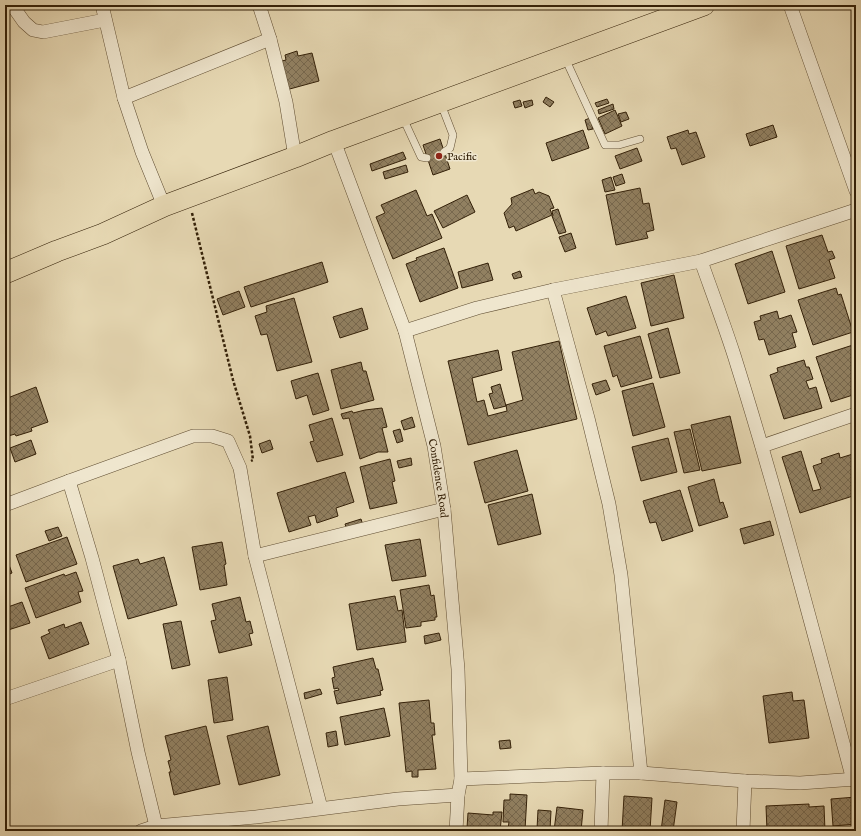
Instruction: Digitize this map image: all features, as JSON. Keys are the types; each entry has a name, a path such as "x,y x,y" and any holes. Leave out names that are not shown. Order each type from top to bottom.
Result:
{"main road":[{"path":"6,272 103,234 187,197 334,141 701,6"}],"street":[{"path":"12,5 24,22 33,30 43,32 105,20"},
{"path":"102,5 124,98 142,152 164,206"},
{"path":"259,5 270,39 286,102 295,157"},
{"path":"790,5 856,189"},
{"path":"124,98 270,39"},
{"name":"Confidence Road","path":"334,141 405,331 434,446 444,509 458,669 461,779 458,795 456,831"},
{"path":"405,331 477,308 553,290 701,261 856,210"},
{"path":"461,779 603,773 641,773 744,781 800,783 855,780 762,446 734,354 701,261"},
{"path":"553,290 588,418 609,504 621,575 641,773"},
{"path":"762,446 856,414"},
{"path":"5,505 193,436 212,436 228,441 240,468 255,556 321,808"},
{"path":"69,481 92,558 119,660 138,752 156,826"},
{"path":"255,556 444,509"},
{"path":"5,699 119,660"},
{"path":"601,831 603,773"},
{"path":"743,831 744,781"},
{"path":"141,831 156,826 187,827 321,808 398,799 458,795"}],"lane":[{"path":"564,56 604,146 619,145 640,139"},
{"path":"440,102 453,135 450,148 444,152"},
{"path":"402,116 417,151 421,157 427,158"}],"path":[{"path":"187,197 195,221 233,380 250,436 253,460 240,468"}],"building":[{"path":"297,51 298,56 312,53 319,81 286,90 278,62 286,60 285,55"},
{"path":"546,97 554,102 550,107 543,102"},
{"path":"607,99 609,103 597,107 595,103"},
{"path":"520,100 522,106 515,108 513,102"},
{"path":"532,100 533,105 525,108 523,102"},
{"path":"613,104 614,109 599,114 598,110"},
{"path":"615,110 622,126 605,134 598,118"},
{"path":"626,112 629,119 621,122 618,114"},
{"path":"590,118 593,129 588,130 585,120"},
{"path":"773,125 777,137 750,146 746,134"},
{"path":"583,130 589,148 552,161 546,143"},
{"path":"688,130 689,134 696,132 705,157 682,165 676,148 671,149 667,137"},
{"path":"440,139 450,169 433,175 423,145"},
{"path":"637,148 642,161 620,169 615,156"},
{"path":"403,152 406,159 372,171 370,164"},
{"path":"406,165 408,172 385,179 383,172"},
{"path":"622,174 625,183 616,186 613,177"},
{"path":"611,177 615,190 605,192 602,180"},
{"path":"640,188 643,204 649,203 654,230 646,232 648,238 616,245 606,195"},
{"path":"533,189 535,194 539,192 549,196 554,208 550,209 552,215 516,231 514,226 509,228 504,213 512,204 511,198"},
{"path":"416,190 427,216 432,214 442,238 393,259 376,217 385,213 381,205"},
{"path":"467,195 475,212 443,228 434,211"},
{"path":"558,209 566,232 559,234 552,216 552,211"},
{"path":"571,233 576,248 565,252 559,237"},
{"path":"822,235 828,252 832,251 835,258 829,260 835,278 799,289 786,246"},
{"path":"444,248 458,288 420,302 406,264 417,260 416,258"},
{"path":"772,251 785,292 748,304 735,264"},
{"path":"322,262 328,282 251,307 244,287"},
{"path":"488,263 493,280 462,288 458,272"},
{"path":"520,271 522,277 514,279 512,274"},
{"path":"674,275 684,318 651,326 641,283"},
{"path":"836,288 838,295 841,294 853,332 813,345 798,300"},
{"path":"239,291 245,307 223,315 217,299"},
{"path":"626,296 636,328 608,336 606,331 596,335 587,308"},
{"path":"294,298 312,362 277,371 267,334 261,335 255,316 267,312 266,306"},
{"path":"362,308 368,329 340,338 333,317"},
{"path":"777,311 779,319 791,315 797,332 792,333 796,347 769,355 764,339 759,340 754,322 761,320 760,316"},
{"path":"668,328 680,373 660,378 648,334"},
{"path":"640,336 652,378 621,387 617,375 613,377 604,346"},
{"path":"559,341 577,419 468,445 448,361 498,350 502,370 472,378 477,402 484,400 488,416 507,411 506,405 523,400 512,352"},
{"path":"856,344 856,394 831,402 816,357"},
{"path":"804,360 806,367 809,367 813,379 806,381 809,389 816,387 822,408 784,419 770,375 778,372 777,368"},
{"path":"361,362 363,371 366,371 374,400 341,409 331,370"},
{"path":"318,373 329,410 313,415 307,395 296,399 291,381"},
{"path":"606,380 610,390 596,395 592,384"},
{"path":"653,383 665,427 633,436 622,391"},
{"path":"500,384 506,406 494,409 489,394 493,393 491,387"},
{"path":"36,387 48,422 31,428 32,431 16,436 15,434 5,437 5,399"},
{"path":"382,408 387,427 382,428 388,452 378,452 360,459 349,418 343,419 341,414 352,411 353,413"},
{"path":"730,416 741,463 702,471 691,425"},
{"path":"412,417 415,427 404,430 401,421"},
{"path":"332,418 343,455 317,462 310,442 314,441 309,425"},
{"path":"400,429 403,441 397,443 393,431"},
{"path":"690,429 700,470 684,473 674,432"},
{"path":"668,438 677,472 641,481 632,447"},
{"path":"31,440 36,454 15,462 10,448"},
{"path":"270,440 273,449 262,453 259,444"},
{"path":"517,450 528,491 485,503 474,462"},
{"path":"801,451 813,491 821,489 813,466 822,463 821,459 839,453 840,458 856,453 856,495 800,513 782,457"},
{"path":"411,458 412,465 399,468 397,461"},
{"path":"390,459 395,481 392,482 397,503 370,509 360,467"},
{"path":"345,472 354,502 336,508 338,516 317,523 315,515 308,517 311,525 289,532 277,493"},
{"path":"714,479 720,503 723,502 728,517 699,526 688,487"},
{"path":"680,490 693,531 662,541 656,522 650,523 643,501"},
{"path":"532,494 541,534 498,545 488,505"},
{"path":"361,519 363,525 347,530 345,524"},
{"path":"770,521 774,535 744,544 740,529"},
{"path":"58,527 62,536 49,541 45,531"},
{"path":"67,537 77,564 26,582 16,555"},
{"path":"420,539 426,576 392,581 385,545"},
{"path":"222,542 226,564 224,565 227,585 200,590 192,547"},
{"path":"5,554 12,573 5,576"},
{"path":"164,557 177,605 128,619 113,566 138,559 140,564"},
{"path":"76,572 83,591 78,592 81,602 36,618 25,588 64,574 65,576"},
{"path":"429,585 431,596 434,595 437,617 435,617 435,620 421,622 421,626 406,628 400,590"},
{"path":"395,596 398,611 402,610 406,642 357,650 349,604"},
{"path":"240,597 246,622 250,621 253,633 249,634 252,645 219,653 211,621 216,620 212,604"},
{"path":"22,602 30,623 5,631 5,608"},
{"path":"181,621 190,665 172,669 163,624"},
{"path":"81,622 89,644 49,659 41,637 50,633 48,630 64,624 65,628"},
{"path":"439,633 441,640 425,644 424,636"},
{"path":"373,658 376,669 378,669 383,690 380,691 381,695 337,704 334,691 339,690 338,688 334,689 332,678 335,677 333,667"},
{"path":"227,677 233,720 214,723 208,680"},
{"path":"320,689 322,694 305,699 304,693"},
{"path":"792,692 793,701 804,700 809,738 769,743 763,696"},
{"path":"429,700 431,723 434,723 435,735 432,735 436,769 418,770 418,777 412,777 412,771 406,772 399,703"},
{"path":"384,708 390,736 345,745 340,717"},
{"path":"206,726 220,784 174,795 168,761 171,760 165,736"},
{"path":"268,726 280,775 239,785 227,736"},
{"path":"336,731 338,745 328,747 326,733"},
{"path":"510,740 511,748 500,749 499,741"},
{"path":"510,794 527,795 525,830 508,829 509,822 503,822 504,800 510,800"},
{"path":"624,796 652,798 650,831 622,831"},
{"path":"856,797 856,824 833,826 831,799"},
{"path":"665,800 677,802 673,831 661,831"},
{"path":"809,804 809,807 824,806 825,831 767,831 766,806"},
{"path":"557,807 583,810 581,831 554,831"},
{"path":"538,810 551,811 550,830 537,829"},
{"path":"493,812 502,812 500,831 467,828 468,813 493,815"}],"place":[{"name":"Pacific","path":"439,156"}]}
